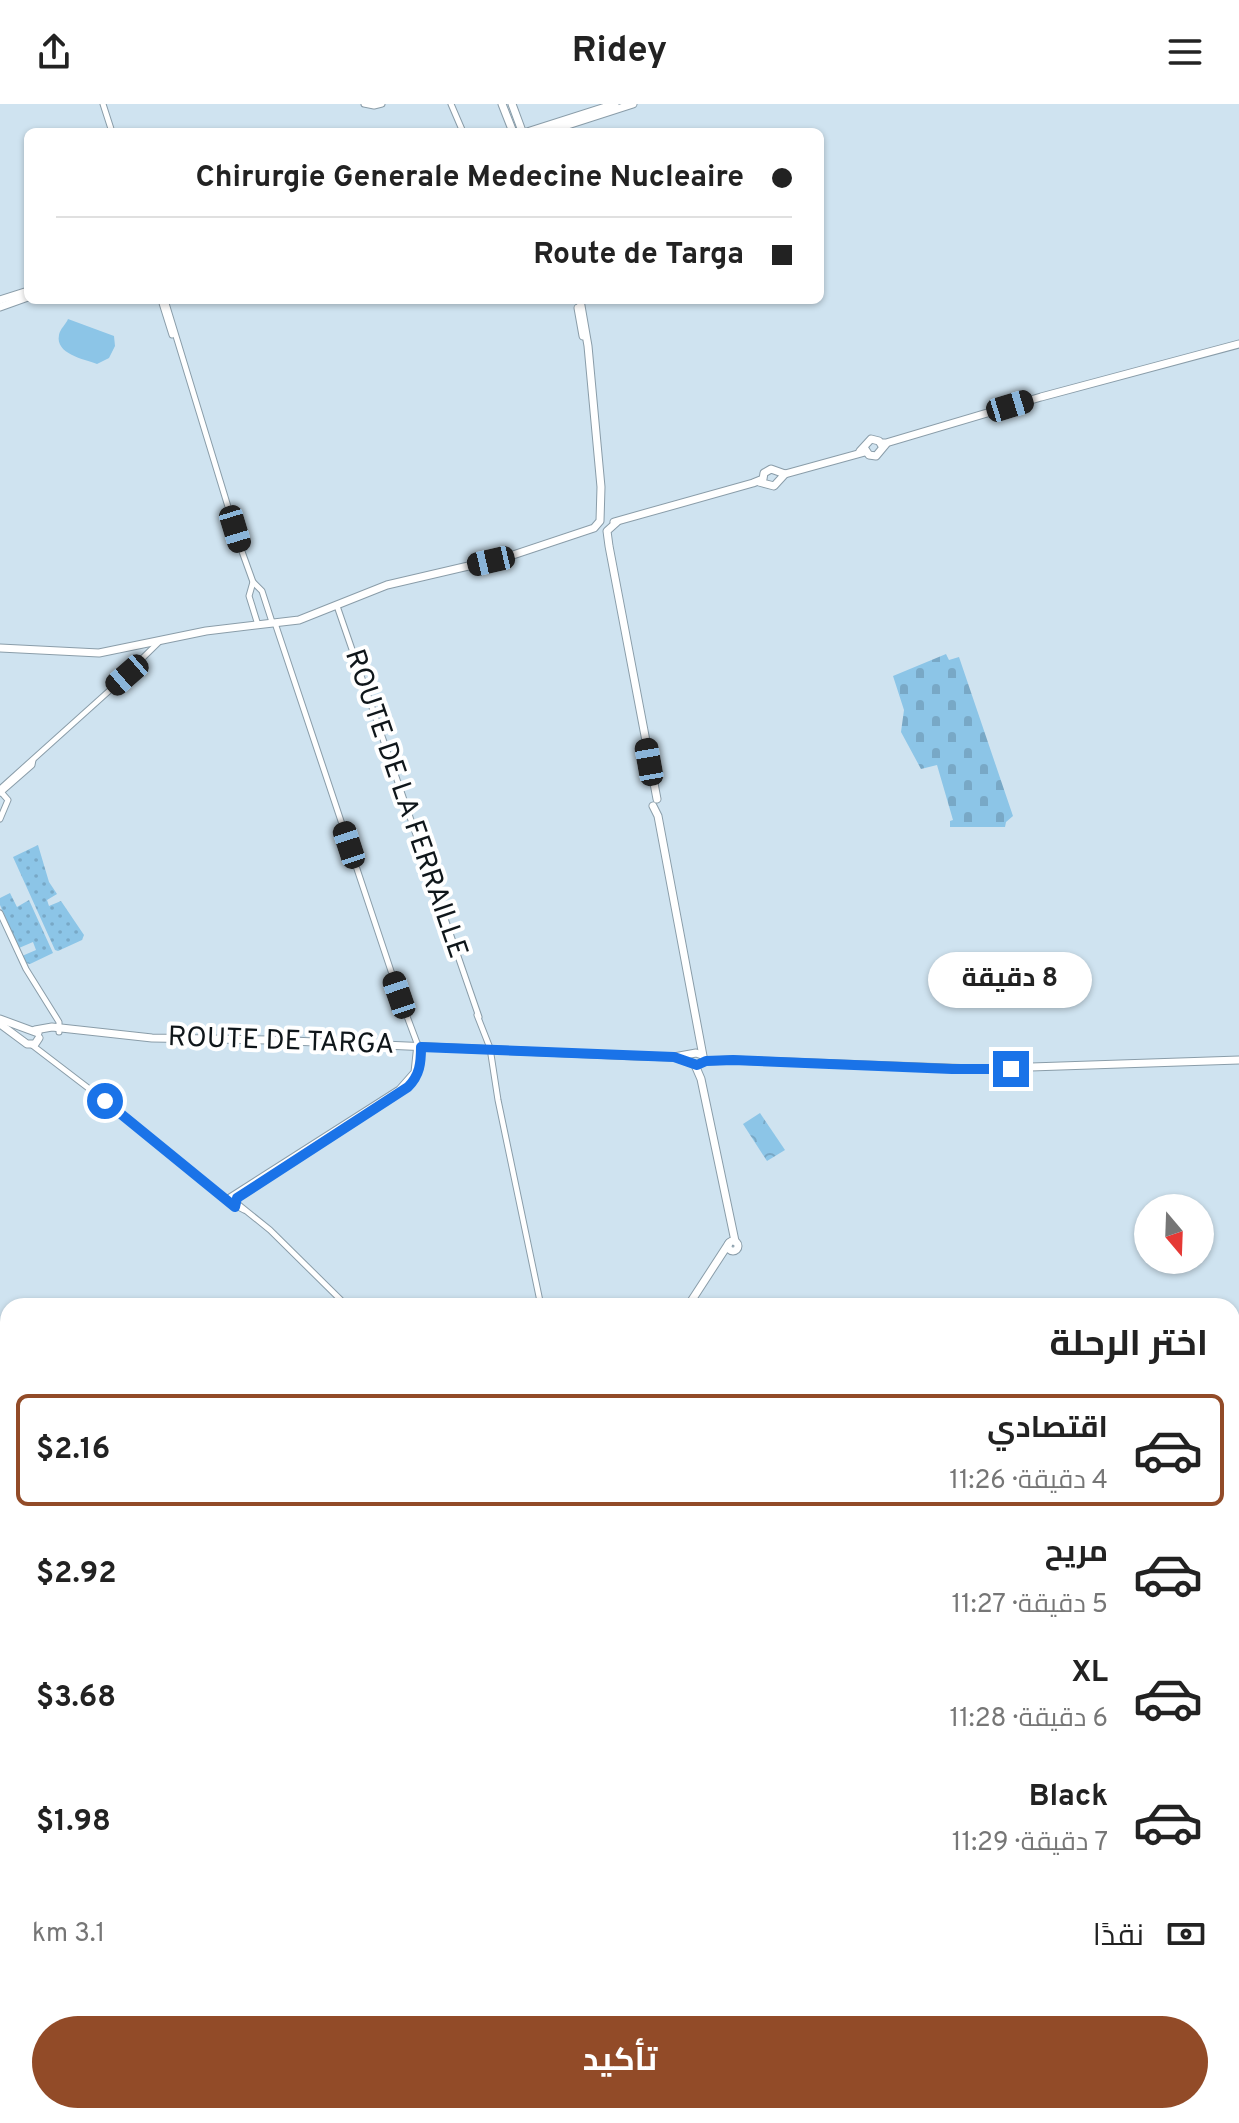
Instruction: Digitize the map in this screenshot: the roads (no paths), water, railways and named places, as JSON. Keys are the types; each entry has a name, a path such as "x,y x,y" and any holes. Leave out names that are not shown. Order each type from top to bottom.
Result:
{"main road":[{"path":"507,104 518,128"},
{"path":"530,128 615,104"},
{"path":"559,128 633,104"},
{"path":"0,300 24,292"},
{"path":"0,307 24,298"},
{"path":"579,304 589,357 603,525 658,816 731,1244 693,1298"},
{"path":"764,480 764,473 771,469 782,475 863,450 871,439 883,445 1034,399 1239,344"},
{"path":"863,450 874,457 883,445"},
{"path":"0,648 99,653 206,631 262,627 305,619 387,585 512,556 603,525 764,480 774,486 782,475"},
{"path":"2,1021 57,1029"},
{"path":"2,1021 24,1039 33,1039"},
{"path":"2,1021 33,1039"},
{"name":"ROUTE DE TARGA","path":"33,1039 57,1029 152,1038 418,1045 974,1069 1239,1060"}],"street":[{"path":"103,104 110,128"},
{"path":"364,104 382,104"},
{"path":"451,104 461,128"},
{"path":"164,304 253,582 260,588 273,623 418,1045 420,1067 416,1079 408,1087 236,1204"},
{"path":"253,582 249,596 258,625"},
{"name":"ROUTE DE LA FERRAILLE","path":"337,606 490,1050 539,1298"},
{"path":"0,819 8,800 0,791 162,640"},
{"path":"0,913 26,969 55,1018 57,1029"},
{"path":"33,1039 43,1053"},
{"path":"33,1039 43,1053 270,1230 339,1298"},
{"path":"226,1198 399,1089 414,1072 418,1045"}]}
